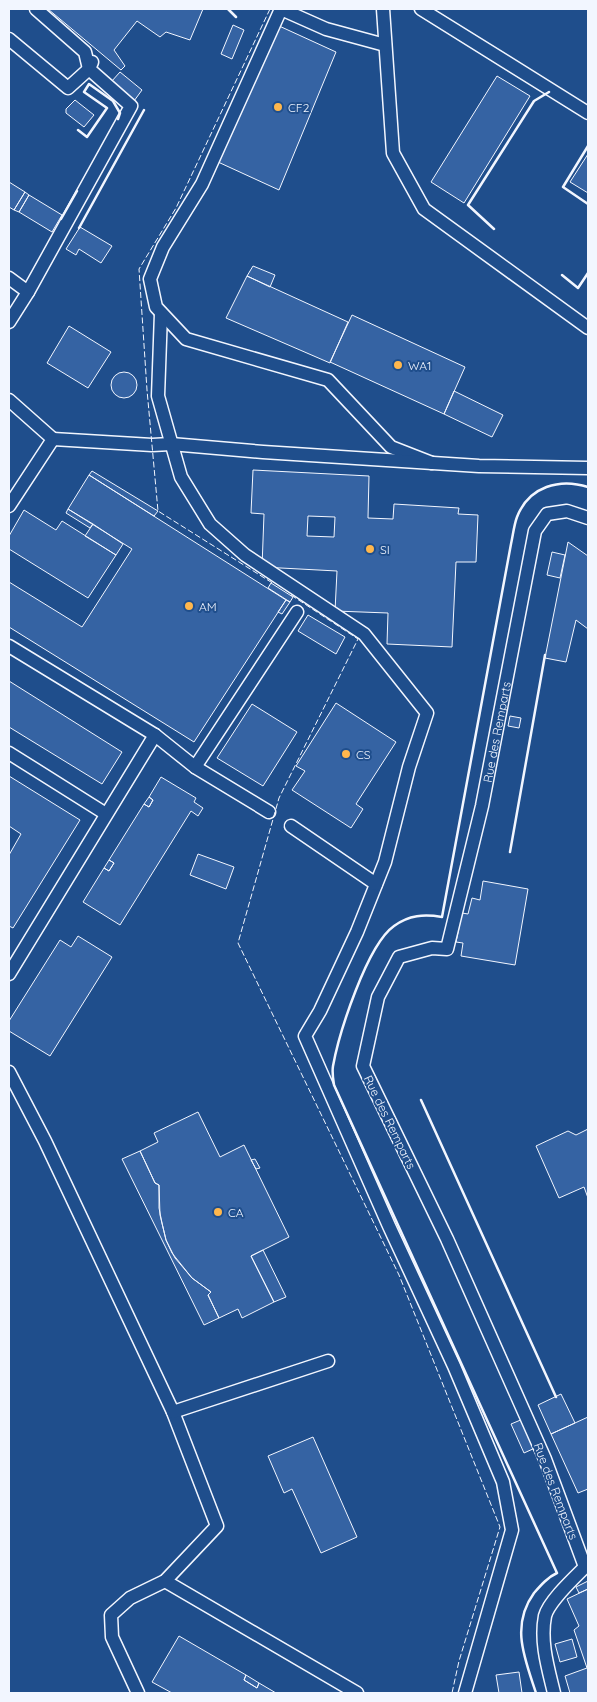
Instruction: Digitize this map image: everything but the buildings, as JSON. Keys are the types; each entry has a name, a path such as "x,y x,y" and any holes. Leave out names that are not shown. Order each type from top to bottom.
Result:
{"lane":[{"path":"9,322 28,292 131,106 89,69 85,52 36,9"},
{"path":"383,9 393,153 424,209 588,328"},
{"path":"420,9 588,113"},
{"path":"385,45 326,29 286,10 202,184 163,247 150,278 156,308 186,339 328,380 391,447 432,463"},
{"path":"9,39 68,88 89,69 95,56"},
{"path":"9,278 28,292"},
{"path":"161,313 158,396 181,477 210,524 245,556 364,634 427,713 409,767 384,862 376,884 337,976 305,1036 389,1226 454,1366 503,1482 512,1530 464,1693"},
{"path":"9,400 53,439 152,445 171,444 273,453 432,463 588,468"},
{"path":"9,506 53,439"},
{"name":"Rue des Remparts","path":"554,1693 543,1650 546,1614 562,1589 585,1567 545,1460 447,1239 363,1066 378,997 399,957 432,948 447,949 482,806 535,531 547,514 567,511 588,518"},
{"path":"195,767 297,612"},
{"path":"9,646 155,735 195,767 269,812"},
{"path":"9,974 155,735"},
{"path":"9,753 106,814"},
{"path":"290,826 376,884"},
{"path":"9,1072 45,1141 173,1412 217,1526 164,1581 130,1598 111,1615 112,1637 138,1693"},
{"path":"173,1412 328,1361"},
{"path":"164,1581 358,1693"}],"fence":[{"path":"270,9 176,208 139,269 158,511 274,584"},
{"path":"291,595 358,639 279,798 238,943 399,1275 500,1527 459,1661 452,1693"}],"wall":[{"path":"228,9 236,17"},
{"path":"78,130 87,137 107,108 84,92 89,84 113,101 120,113 118,119"},
{"path":"494,229 468,205 534,101 549,92"},
{"path":"79,228 144,110"},
{"path":"588,146 563,187 588,204"},
{"path":"61,219 77,191"},
{"path":"562,275 578,288 588,273"},
{"path":"536,1693 524,1655 521,1630 523,1618 527,1605 534,1593 542,1584 557,1573 334,1085 333,1066 341,1033 364,970 384,936 394,926 411,918 423,916 442,917 517,517 522,506 529,498 546,487 556,484 577,484 588,487"},
{"path":"510,852 545,655"},
{"path":"421,1100 556,1397"}],"place":[{"name":"CF2","path":"278,107"},
{"name":"WA1","path":"398,365"},
{"name":"SI","path":"370,549"},
{"name":"AM","path":"189,606"},
{"name":"CS","path":"346,754"},
{"name":"CA","path":"218,1212"}]}
